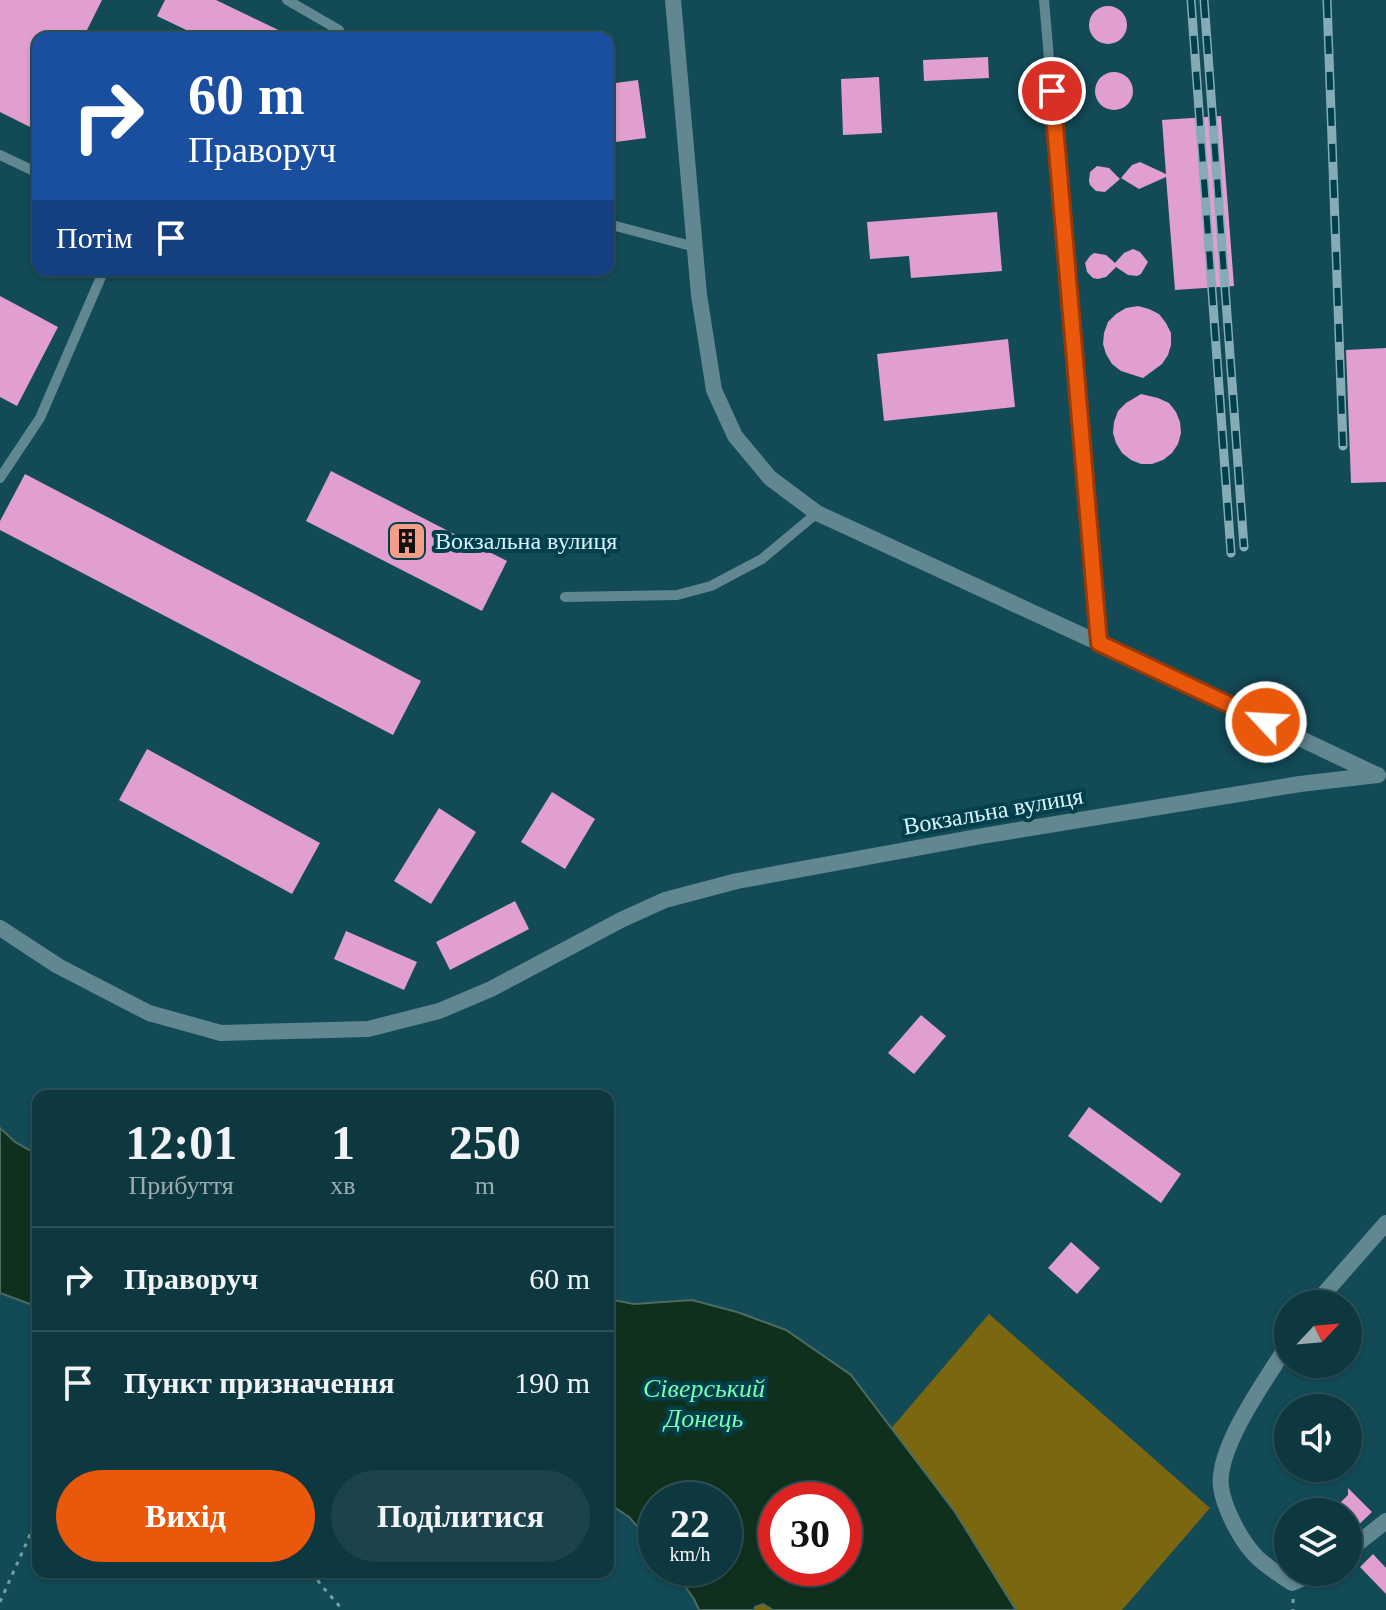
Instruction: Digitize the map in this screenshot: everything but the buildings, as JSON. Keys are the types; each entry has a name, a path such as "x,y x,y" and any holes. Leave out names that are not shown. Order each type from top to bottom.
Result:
{"street":[{"name":"Вокзальна вулиця","path":"673,0 699,295 714,390 735,436 770,478 817,513 1382,777"},
{"name":"Вокзальна вулиця","path":"0,928 58,966 149,1013 221,1033 368,1029 439,1011 491,989 665,900 737,881 1012,831 1300,784 1382,777"},
{"path":"1327,1290 1386,1223"},
{"path":"1274,1367 1236,1431 1223,1462 1221,1486 1229,1516 1254,1554 1274,1569"},
{"path":"1362,1540 1386,1521"}],"lane":[{"path":"287,0 338,32"},
{"path":"1044,0 1099,643"},
{"path":"0,155 32,170"},
{"path":"614,226 695,247"},
{"path":"0,478 40,418 101,276"},
{"path":"565,597 677,595 711,586 762,559 817,513"}],"path":[{"path":"0,1602 32,1530"},
{"path":"316,1578 343,1610"}],"shaded area":[{"path":"989,1314 1210,1508 1122,1610 736,1610 759,1586 862,1586 862,1482 845,1482"}],"water":[{"path":"0,1128 32,1152 32,1305 0,1293"},
{"name":"Сіверський Донець","path":"614,1300 634,1304 692,1300 786,1330 851,1375 955,1512 1016,1610 773,1610 763,1604 755,1610 699,1610 685,1586 742,1586 742,1482 638,1482 638,1527 614,1507"}],"railway":[{"path":"1191,0 1231,553"},
{"path":"1204,0 1244,547"},
{"path":"1327,0 1343,446"}],"place":[{"name":"Вокзальна вулиця","path":"407,541"}],"route":[{"path":"1052,91 1099,643 1266,722"}]}
